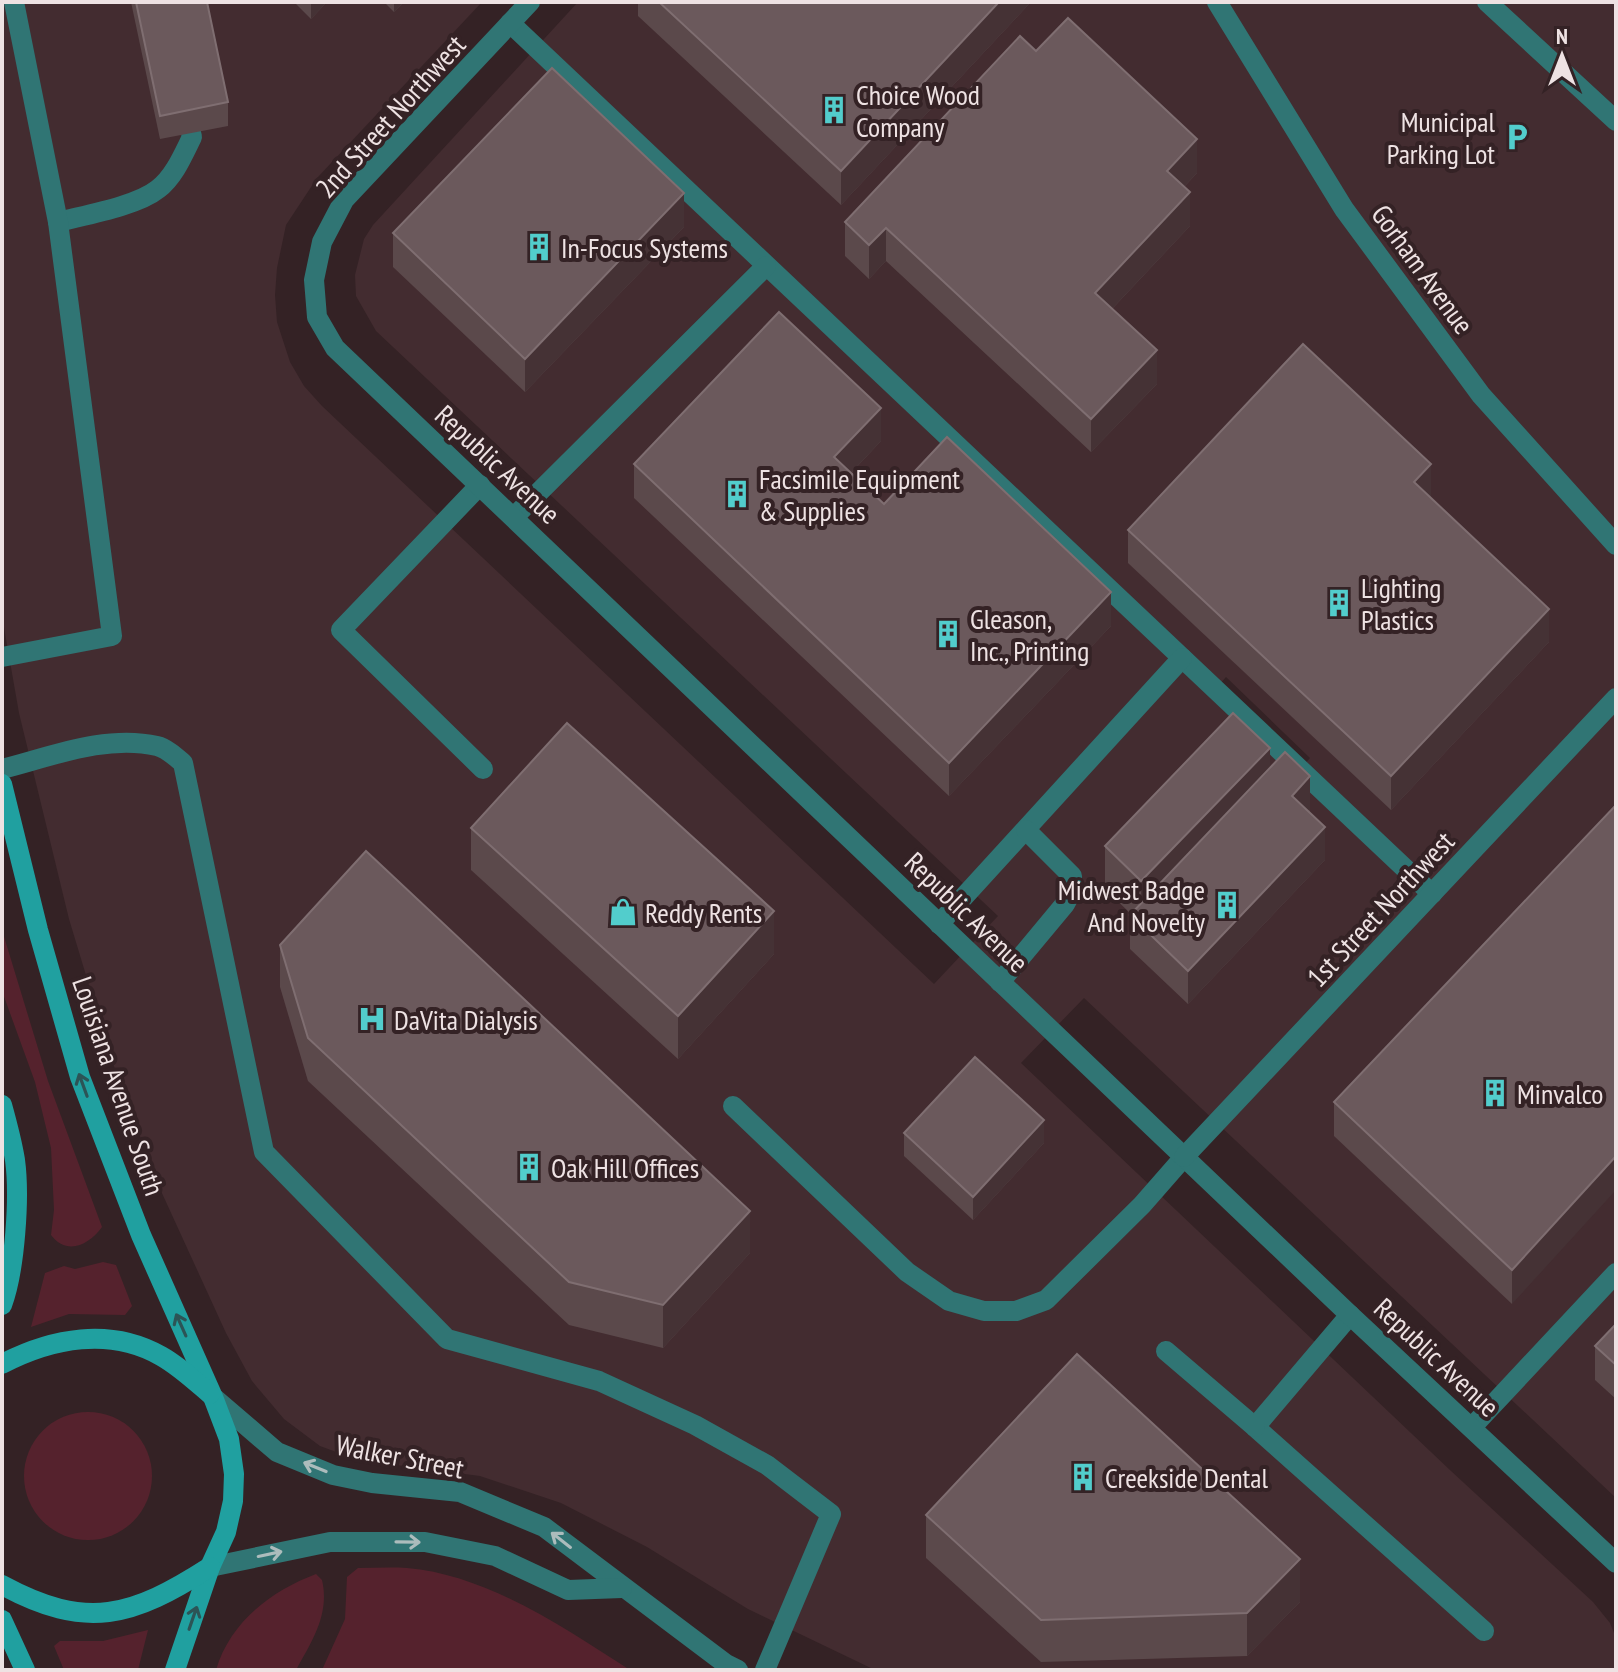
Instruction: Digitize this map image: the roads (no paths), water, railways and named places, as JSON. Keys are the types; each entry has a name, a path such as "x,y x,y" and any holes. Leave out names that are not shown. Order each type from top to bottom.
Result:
{"main road":[{"name":"Louisiana Avenue South","path":"2,784 38,930 80,1077 141,1235 229,1439 234,1474 233,1501 226,1532 210,1567"},
{"path":"2,1105 15,1162 13,1251 2,1305"},
{"path":"2,1364 25,1352 54,1343 108,1338 134,1344 161,1356 213,1397"},
{"path":"2,1585 57,1609 94,1615 131,1607 168,1593 210,1567"},
{"path":"175,1670 210,1567"},
{"path":"2,1620 25,1670"}],"street":[{"path":"2,657 112,636 58,222 14,2"},
{"name":"2nd Street Northwest","path":"314,280 322,242 344,200 530,2"},
{"name":"Gorham Avenue","path":"1217,2 1353,221 1481,395 1616,545"},
{"path":"1487,2 1616,121"},
{"path":"510,23 1432,894"},
{"path":"58,222 122,205 158,190 179,163 192,137 191,133"},
{"path":"514,517 766,266"},
{"name":"Republic Avenue","path":"314,280 317,317 335,348 1350,1315 1616,1563"},
{"path":"480,485 341,630 483,769"},
{"path":"939,924 1182,658"},
{"name":"1st Street Northwest","path":"733,1106 907,1272 949,1301 984,1311 1016,1311 1046,1300 1142,1205 1616,698"},
{"path":"2,769 113,743 159,746 183,763 264,1152 447,1339 599,1381 695,1425 767,1465 831,1514 765,1670"},
{"path":"1000,982 1065,904 1072,891 1072,876 1026,830"},
{"path":"1472,1427 1616,1273"},
{"path":"1255,1427 1350,1315"},
{"path":"1166,1351 1484,1631"},
{"name":"Walker Street","path":"213,1397 277,1452 333,1475 372,1483 460,1492 544,1527 622,1588 738,1670"},
{"path":"210,1567 330,1542 425,1542 495,1556 568,1590 622,1588"}],"place":[{"name":"Choice Wood Company","path":"834,110"},
{"name":"Municipal Parking Lot","path":"1517,137"},
{"name":"In-Focus Systems","path":"539,247"},
{"name":"Facsimile Equipment & Supplies","path":"737,494"},
{"name":"Lighting Plastics","path":"1339,603"},
{"name":"Gleason, Inc., Printing","path":"948,634"},
{"name":"Midwest Badge And Novelty","path":"1227,905"},
{"name":"Reddy Rents","path":"623,912"},
{"name":"DaVita Dialysis","path":"372,1019"},
{"name":"Minvalco","path":"1495,1093"},
{"name":"Oak Hill Offices","path":"529,1167"},
{"name":"Creekside Dental","path":"1083,1477"}]}
